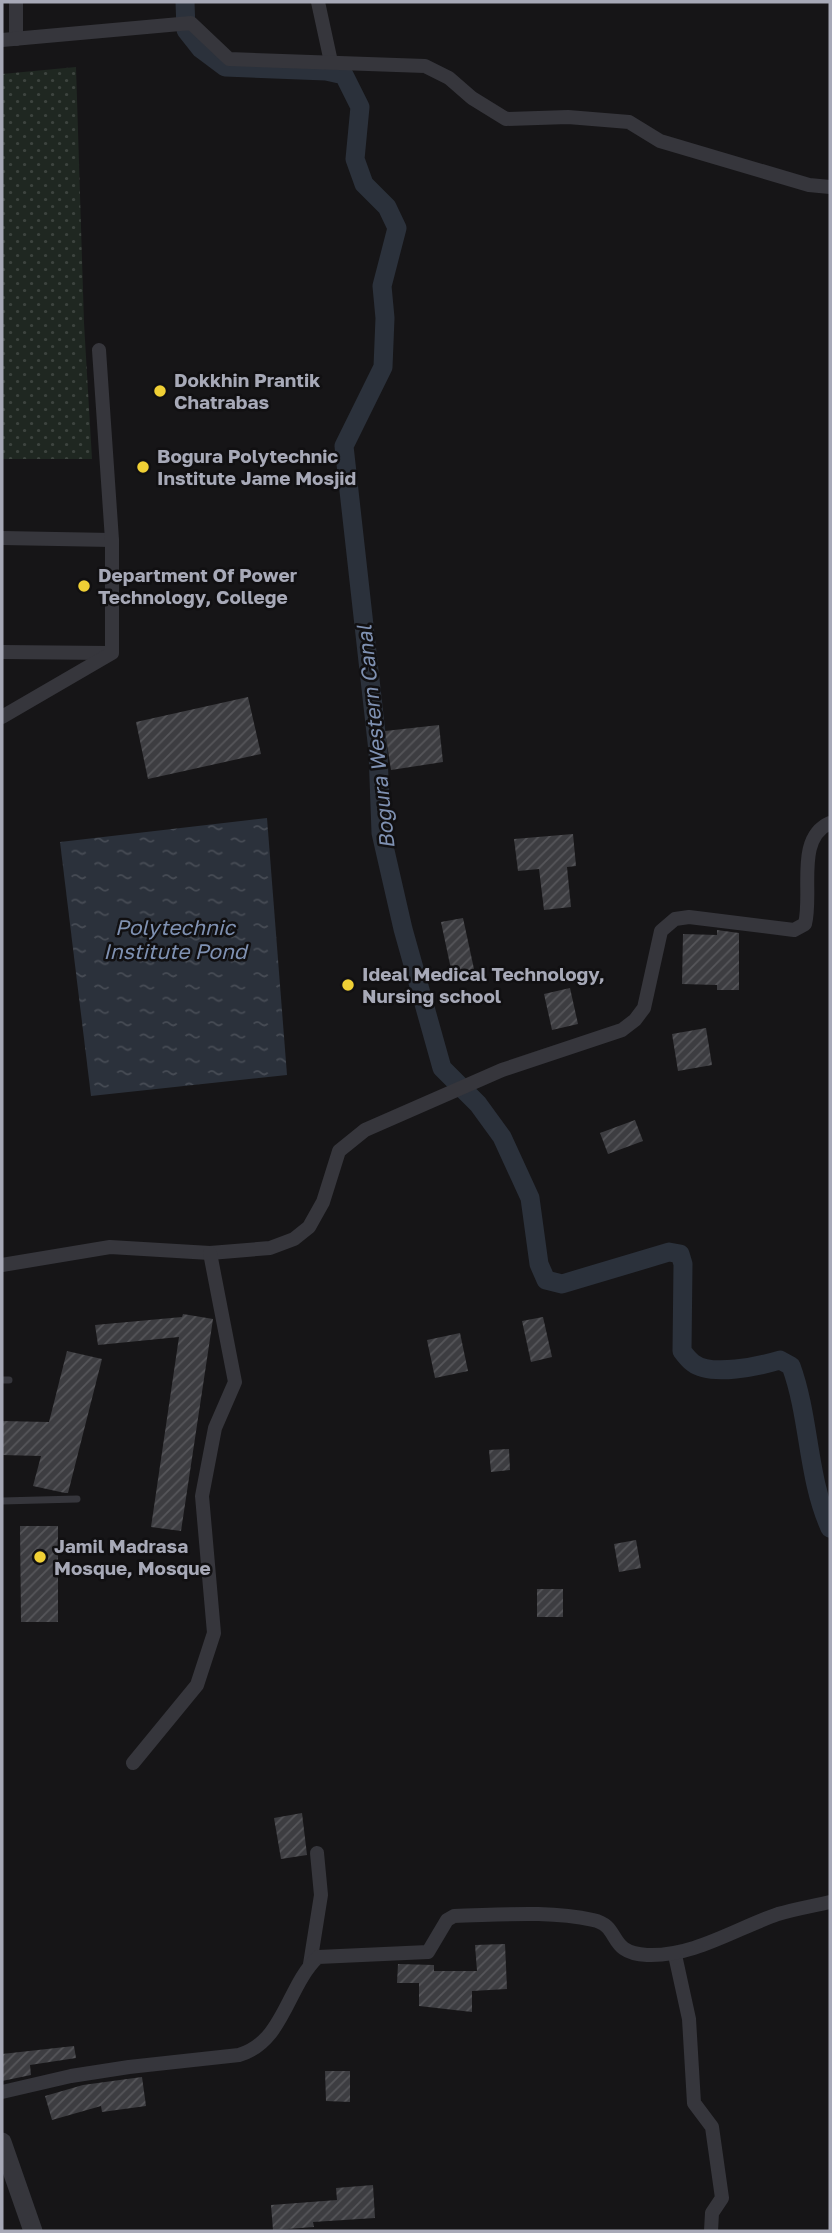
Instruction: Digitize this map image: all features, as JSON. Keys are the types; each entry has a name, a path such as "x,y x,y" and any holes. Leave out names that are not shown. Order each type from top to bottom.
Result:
{"street":[{"path":"16,2 9,39 191,23 229,59 292,64 331,62 425,66 449,78 472,98 506,119 568,117 629,122 660,141 809,185 830,187"},
{"path":"318,2 331,62"},
{"path":"100,350 112,540 112,653"},
{"path":"2,538 112,540"},
{"path":"2,652 112,653"},
{"path":"2,718 112,653"},
{"path":"2,1265 110,1247 211,1253 270,1248 294,1240 309,1227 323,1202 339,1151 365,1130 502,1070 622,1030 635,1020 643,1008 661,931 675,919 689,917 794,930 805,923 809,908 808,848 821,827 830,823"},
{"path":"133,1763 197,1685 214,1633 202,1496 215,1428 235,1382 211,1253"},
{"path":"2,2092 71,2076 255,2051 293,1999 310,1964 321,1895 317,1853"},
{"path":"310,1964 318,1957 428,1952 447,1920 454,1916 551,1915 594,1920 604,1924 619,1948 628,1953 675,1955 779,1914 830,1902"},
{"path":"675,1955 689,2019 694,2103 712,2127 722,2198 712,2213 711,2231"},
{"path":"2,2142 33,2231"}],"lane":[{"path":"2,1501 77,1499"}],"shaded area":[{"path":"76,67 84,323 92,459 2,459 2,74"}],"water":[{"name":"Polytechnic Institute Pond","path":"267,818 287,1075 91,1096 60,842"}],"building":[{"path":"248,697 261,754 148,779 136,722"},
{"path":"439,725 443,762 391,770 385,731"},
{"path":"573,834 576,866 567,867 571,907 544,910 539,869 518,871 514,839"},
{"path":"463,918 474,969 452,974 441,922"},
{"path":"717,930 739,933 739,990 717,990 717,985 682,984 683,934 717,935"},
{"path":"570,988 578,1024 552,1030 544,994"},
{"path":"706,1028 712,1065 678,1071 672,1034"},
{"path":"635,1120 643,1141 608,1154 600,1133"},
{"path":"183,1314 213,1319 181,1531 151,1527 179,1337 98,1345 95,1325 182,1317"},
{"path":"543,1317 552,1357 531,1362 522,1321"},
{"path":"460,1333 468,1371 435,1378 427,1340"},
{"path":"67,1351 102,1359 68,1493 65,1493 33,1486 41,1456 2,1455 2,1421 49,1422"},
{"path":"509,1449 510,1470 491,1472 489,1450"},
{"path":"20,1526 58,1526 58,1622 21,1622"},
{"path":"636,1540 641,1568 619,1572 614,1544"},
{"path":"537,1589 563,1589 563,1617 537,1617"},
{"path":"302,1813 307,1855 281,1859 274,1818"},
{"path":"505,1944 507,1989 472,1991 472,2012 419,2006 419,1983 397,1983 398,1964 434,1965 434,1971 477,1971 475,1945"},
{"path":"74,2046 76,2058 30,2065 31,2075 2,2081 2,2054"},
{"path":"325,2071 350,2071 350,2102 326,2101"},
{"path":"142,2077 146,2106 102,2112 101,2106 52,2120 45,2096 83,2085"},
{"path":"373,2185 375,2218 313,2222 314,2227 273,2230 271,2205 337,2200 336,2188"}],"waterway":[{"name":"Bogura Western Canal","path":"185,2 186,30 201,49 225,67 326,71 344,75 360,107 355,159 364,184 387,207 397,228 382,286 385,318 383,367 344,446 378,751 381,833 403,929 442,1068 478,1104 502,1137 530,1198 539,1264 546,1280 562,1284 669,1252 680,1254 683,1264 682,1351 690,1360 701,1367 723,1370 780,1360 791,1366 802,1406 822,1509 830,1528"}],"place":[{"name":"Dokkhin Prantik Chatrabas","path":"160,391"},
{"name":"Bogura Polytechnic Institute Jame Mosjid","path":"143,467"},
{"name":"Department Of Power Technology, College","path":"84,586"},
{"name":"Ideal Medical Technology, Nursing school","path":"348,985"},
{"name":"Jamil Madrasa Mosque, Mosque","path":"40,1557"}]}
